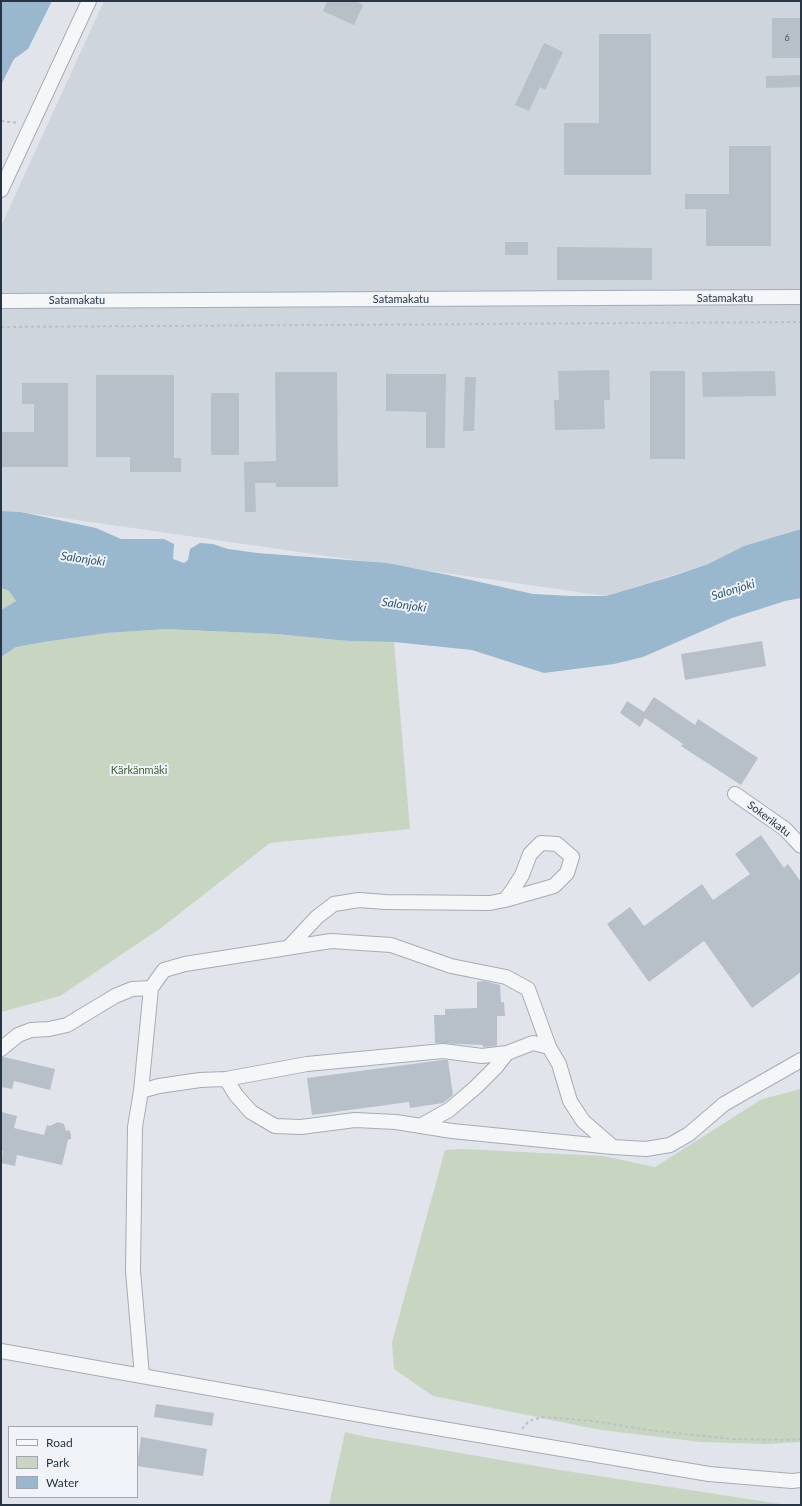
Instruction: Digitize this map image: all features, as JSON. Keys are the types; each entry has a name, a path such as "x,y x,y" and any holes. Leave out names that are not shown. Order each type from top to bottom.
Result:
{"street":[{"path":"1,190 89,1"},
{"name":"Satamakatu","path":"1,301 801,297"},
{"name":"Sokerikatu","path":"735,794 785,829 801,846"},
{"path":"289,947 317,916 334,904 359,900 385,902 483,903 505,900 554,886 567,873 572,857 557,844 540,842 530,854 522,875 505,900"},
{"path":"142,1376 133,1271 134,1127 141,1091 151,988 164,970 185,964 331,941 391,944 451,966 506,978 528,989 549,1047 559,1064 570,1101 583,1121 613,1147"},
{"path":"1,1049 18,1035 31,1030 49,1029 67,1025 115,996 132,989 151,988"},
{"path":"141,1091 159,1086 200,1080 226,1079 307,1064 443,1051 482,1056 507,1053 533,1043 549,1047"},
{"path":"420,1126 449,1110 476,1088 507,1053"},
{"path":"226,1079 236,1095 251,1112 275,1126 300,1127 355,1120 396,1122 452,1131 646,1149 670,1145 689,1134 724,1104 801,1060"},
{"path":"1,1351 513,1442 709,1474 792,1481 801,1480"}],"path":[{"path":"1,121 32,124"},
{"path":"1,327 801,322"},
{"path":"513,1442 528,1421 543,1417 594,1421 648,1430 733,1439 801,1439"}],"shaded area":[{"path":"104,1 801,1 801,529 744,546 708,564 606,596 21,512 1,511 1,226"}],"green space":[{"path":"1,588 9,591 16,601 1,610"},
{"name":"Kärkänmäki","path":"166,629 276,634 348,641 394,642 410,829 270,843 161,928 60,996 1,1012 1,657 16,647 44,642 107,633"},
{"path":"801,1089 801,1442 766,1444 701,1442 601,1430 433,1396 394,1369 392,1342 445,1150 463,1149 603,1156 655,1167 762,1099"},
{"path":"345,1432 553,1469 787,1505 329,1505"}],"water":[{"path":"1,1 52,1 28,49 14,59 1,85"},
{"name":"Salonjoki","path":"1,511 21,512 96,528 121,539 164,539 174,544 173,559 184,563 188,560 190,549 200,543 213,544 228,549 257,553 387,563 533,594 572,596 606,596 708,564 744,546 801,529 801,598 785,601 732,618 643,657 614,664 544,673 472,650 394,642 348,641 276,634 166,629 107,633 44,642 16,647 1,657 1,610 16,601 9,591 1,588"}],"building":[{"path":"327,1 356,1 363,5 354,25 323,11"},
{"path":"772,18 801,18 801,58 772,58"},
{"path":"599,34 651,34 651,175 564,175 564,123 599,123"},
{"path":"544,43 563,52 545,90 540,87 529,111 515,105"},
{"path":"801,75 801,87 766,88 766,76"},
{"path":"729,146 771,146 771,246 706,246 706,209 685,209 685,194 729,194"},
{"path":"505,242 528,242 528,255 505,255"},
{"path":"557,247 652,248 652,280 557,280"},
{"path":"609,370 610,400 604,400 605,429 555,430 554,400 559,400 558,371"},
{"path":"650,371 685,371 685,459 650,459"},
{"path":"775,371 776,396 703,397 702,372"},
{"path":"275,372 337,372 338,487 276,487 276,483 255,483 256,512 245,512 244,462 276,461"},
{"path":"386,374 446,374 445,448 426,448 426,412 386,411"},
{"path":"96,375 174,375 174,458 181,458 181,472 130,472 130,457 96,457"},
{"path":"465,377 476,377 474,431 463,431"},
{"path":"22,383 68,383 68,467 1,467 1,432 34,432 34,404 22,404"},
{"path":"211,393 239,393 239,455 211,455"},
{"path":"762,641 766,666 685,680 681,654"},
{"path":"654,697 695,725 698,719 758,758 741,785 681,746 683,744 645,718 640,727 620,713 627,701 644,712"},
{"path":"761,835 784,868 788,864 801,882 801,972 752,1008 704,941 649,982 607,924 630,907 644,926 702,884 713,900 750,874 735,854"},
{"path":"484,981 500,985 501,1002 504,1002 505,1016 497,1016 497,1046 483,1047 483,1045 435,1043 434,1015 445,1015 445,1009 477,1008 477,982"},
{"path":"2,1057 55,1069 50,1090 14,1081 12,1089 1,1087"},
{"path":"448,1060 453,1095 443,1103 410,1108 409,1102 312,1115 307,1078"},
{"path":"1,1112 17,1116 14,1128 44,1135 47,1125 50,1126 58,1122 64,1124 66,1131 69,1130 71,1134 71,1139 68,1140 62,1165 17,1155 15,1166 1,1163 3,1151 1,1151"},
{"path":"156,1404 214,1413 212,1426 154,1417"},
{"path":"141,1437 207,1449 203,1476 138,1466"}]}
